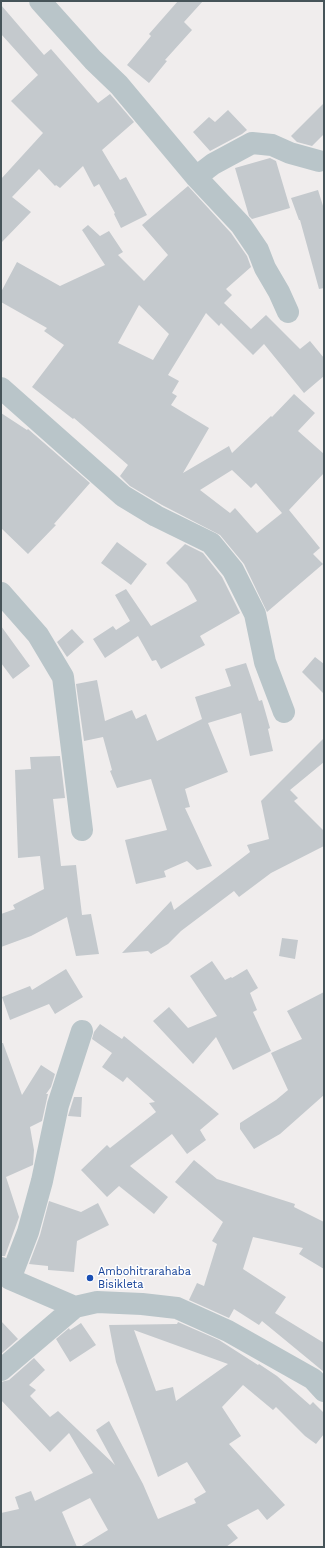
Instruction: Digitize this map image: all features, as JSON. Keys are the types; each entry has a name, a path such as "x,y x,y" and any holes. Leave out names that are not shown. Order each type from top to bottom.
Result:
{"street":[{"path":"40,1 93,60 119,85 196,177 241,225 258,250 265,268 279,292 288,312"},
{"path":"196,177 213,164 252,143 272,145 290,153 319,161"},
{"path":"1,388 123,496 156,516 211,543 234,570 255,614 265,662 284,712"},
{"path":"1,592 38,635 63,677 82,830"},
{"path":"75,1307 5,1273 28,1232 42,1181 58,1105 82,1031"},
{"path":"1,1370 75,1307 97,1302 142,1304 178,1308 228,1331 313,1379 324,1391"}],"building":[{"path":"178,1 203,1 184,22 192,30 165,60 167,61 149,83 127,65 151,36 149,34"},
{"path":"1,5 44,55 51,49 98,103 110,94 134,122 102,150 120,180 126,177 147,215 121,228 114,214 115,213 99,184 94,187 83,166 60,188 56,185 55,186 39,169 12,197 31,212 1,243 1,179 43,133 11,101 38,75 1,34"},
{"path":"324,103 324,134 312,146 297,142 291,136"},
{"path":"228,110 247,130 210,151 193,132 209,117 215,122"},
{"path":"270,158 276,161 290,208 252,219 249,216 235,168"},
{"path":"188,186 231,233 247,256 251,267 226,289 232,295 224,303 251,329 266,315 300,349 310,341 324,358 324,376 304,393 264,344 253,355 221,323 219,326 206,313 168,375 179,381 172,393 177,396 171,405 209,428 183,473 229,446 232,453 271,416 272,417 294,394 315,413 298,431 324,454 324,473 289,510 320,548 313,554 323,564 267,612 244,564 220,535 162,505 130,486 120,476 128,465 74,418 73,419 32,387 64,345 44,331 47,328 1,302 1,292 17,262 60,286 105,265 82,230 88,225 100,236 109,231 123,252 118,255 144,281 168,255 142,225","holes":["139,305 169,334 153,360 118,343","232,470 251,488 256,483 282,513 257,533 235,508 230,513 200,490"]},
{"path":"318,190 324,209 324,288 319,289 300,220 291,198"},
{"path":"1,413 27,430 28,429 90,483 54,524 56,525 28,554 1,528"},
{"path":"117,542 147,564 131,585 101,563"},
{"path":"185,544 203,553 222,577 240,613 200,636 205,645 161,669 156,660 152,661 138,636 105,658 93,639 113,626 116,630 130,621 115,595 126,589 151,626 197,601 187,584 166,563"},
{"path":"1,626 30,666 13,679 1,663"},
{"path":"72,629 84,642 67,657 57,642"},
{"path":"315,657 324,664 324,694 302,672"},
{"path":"246,663 259,701 262,700 270,728 268,729 273,751 250,756 241,713 208,723 228,772 185,789 190,807 185,808 212,866 197,870 187,861 164,871 166,877 136,884 125,840 167,830 151,779 117,788 110,771 112,770 103,737 84,741 76,684 97,680 105,721 132,710 136,719 146,714 157,741 202,719 195,697 231,686 225,669"},
{"path":"324,738 324,762 290,790 298,798 294,801 324,831 324,846 271,873 239,897 234,891 181,931 168,944 151,954 148,951 122,953 171,901 174,910 250,852 247,845 269,839 261,801"},
{"path":"60,756 65,798 53,799 61,866 76,865 82,915 91,914 99,954 76,956 67,917 31,936 1,947 1,914 15,909 13,905 44,889 40,856 18,858 15,770 31,769 30,757"},
{"path":"282,938 298,940 295,959 279,956"},
{"path":"212,961 225,980 231,977 232,978 247,969 258,988 250,993 257,1010 253,1012 271,1051 233,1070 216,1037 193,1064 153,1021 169,1007 188,1028 217,1016 190,976"},
{"path":"66,969 83,997 55,1014 49,1004 10,1020 2,997 30,986 32,990"},
{"path":"324,992 324,1095 280,1134 254,1149 240,1129 240,1123 276,1100 288,1090 271,1053 302,1039 287,1011"},
{"path":"100,1024 122,1039 124,1036 219,1114 200,1130 206,1140 187,1154 172,1134 130,1166 168,1197 154,1214 119,1186 107,1197 81,1170 107,1145 110,1148 156,1112 149,1103 155,1102 127,1077 123,1082 102,1067 112,1053 92,1039 94,1032"},
{"path":"1,1043 3,1043 22,1095 41,1065 55,1074 51,1087 46,1094 48,1094 42,1121 30,1127 34,1150 33,1165 6,1177 19,1217 5,1256 1,1256"},
{"path":"74,1097 82,1097 81,1117 68,1116"},
{"path":"194,1160 217,1179 295,1204 294,1207 324,1222 324,1269 299,1254 303,1248 253,1237 243,1269 286,1297 275,1313 324,1343 324,1372 262,1321 259,1325 234,1309 229,1318 189,1300 197,1283 204,1286 217,1244 212,1241 223,1222 175,1182"},
{"path":"49,1201 81,1212 98,1203 109,1225 77,1241 74,1272 48,1270 48,1266 29,1264 40,1235"},
{"path":"1,1321 18,1339 1,1354"},
{"path":"178,1322 219,1340 258,1365 259,1364 277,1376 310,1405 313,1402 324,1413 324,1434 316,1444 305,1436 276,1407 273,1410 243,1385 222,1407 241,1436 229,1444 285,1505 267,1520 258,1509 227,1525 238,1538 226,1547 80,1547 108,1530 90,1498 62,1512 77,1547 1,1547 1,1513 19,1509 15,1497 31,1491 35,1501 93,1473 69,1433 50,1452 1,1400 1,1382 9,1380 34,1358 45,1370 29,1385 36,1390 30,1396 50,1417 58,1411 115,1465 96,1430 109,1421 143,1484 158,1519 196,1503 194,1499 206,1492 187,1462 158,1477 116,1362 109,1325 177,1324","holes":["134,1330 228,1364 176,1401 173,1387 156,1391"]},
{"path":"81,1323 96,1345 70,1362 56,1339 69,1328 70,1330"}],"place":[{"name":"Ambohitrarahaba Bisikleta","path":"90,1278"}]}
